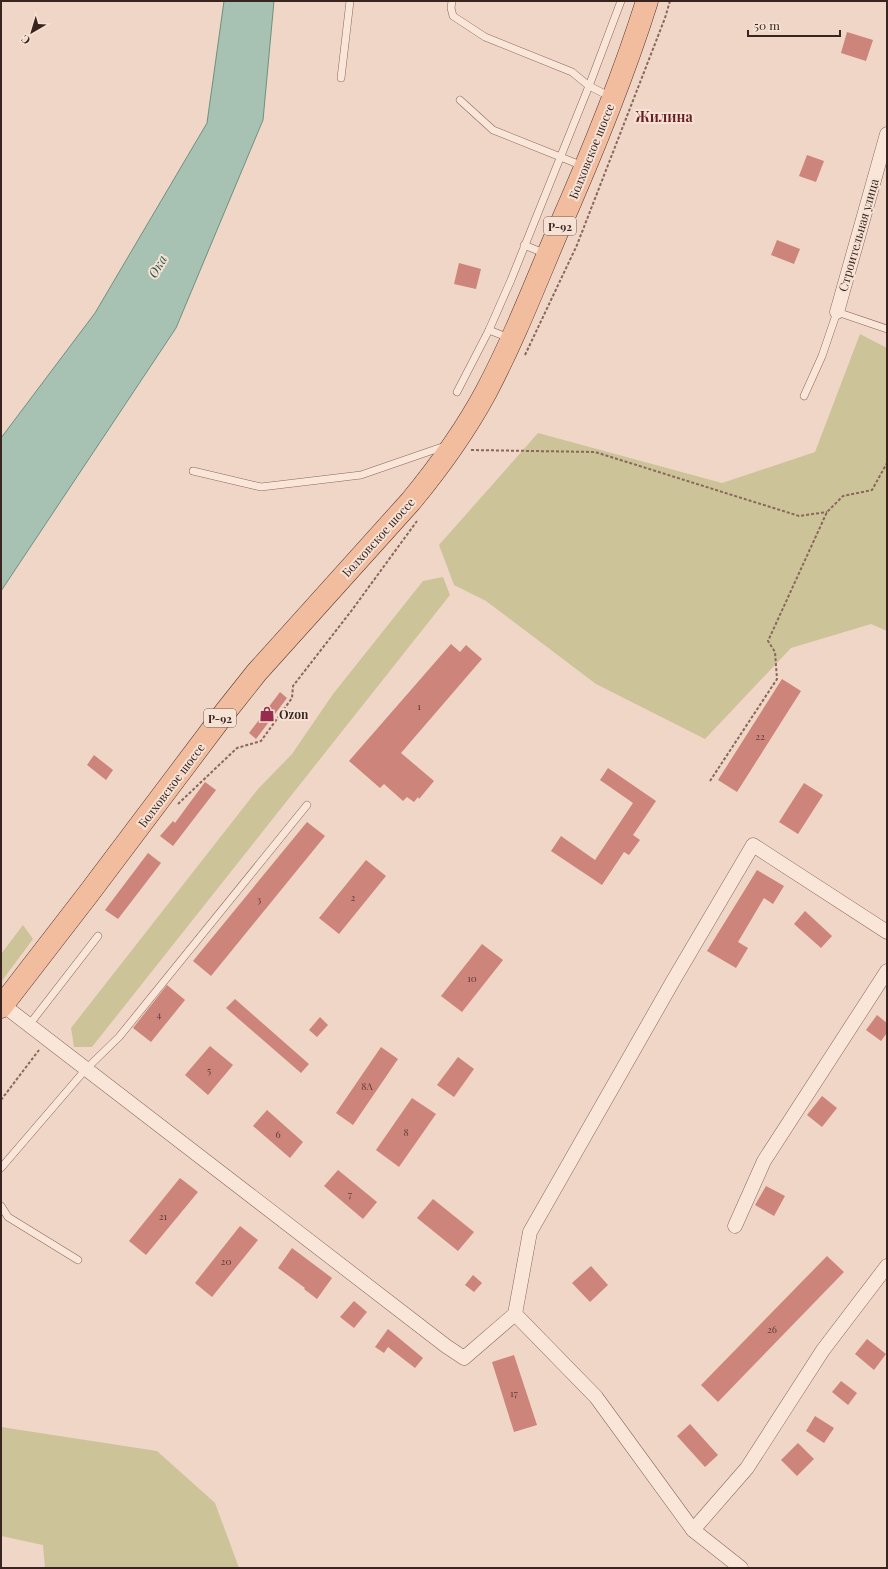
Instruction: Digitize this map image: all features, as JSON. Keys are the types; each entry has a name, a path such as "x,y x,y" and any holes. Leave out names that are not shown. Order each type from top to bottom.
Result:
{"main road":[{"name":"Болховское шоссе","path":"2,1006 90,893 226,711 257,672 411,501 434,472 462,446 511,339 585,167 626,65 647,1"}],"street":[{"name":"Строительная улица","path":"836,312 887,134"},
{"path":"2,1006 86,1068 446,1346 464,1358 515,1314 530,1232 673,981 753,845 887,932"},
{"path":"735,1226 764,1162 887,971"},
{"path":"693,1530 747,1468 823,1350 887,1266"},
{"path":"515,1314 596,1397 693,1530 741,1568"}],"lane":[{"path":"341,78 350,1"},
{"path":"452,1 451,8 453,16 480,34 572,72 589,86 613,98"},
{"path":"457,392 489,330 589,86 621,1"},
{"path":"460,100 494,130 585,167"},
{"path":"524,245 548,254"},
{"path":"804,396 822,356 836,312 887,329"},
{"path":"489,330 511,339"},
{"path":"193,470 261,487 361,475 462,446"},
{"path":"1,1168 86,1068 119,1037 307,805"},
{"path":"29,1025 98,936"},
{"path":"1,1206 8,1217 78,1260"}],"path":[{"path":"462,446 595,452 799,516 827,512"},
{"path":"710,780 777,679 775,652 768,641 827,512 843,496 872,490 887,463"},
{"path":"177,805 237,748"},
{"path":"1,1100 47,1039"}],"shaded area":[{"path":"860,334 887,348 887,631 871,624 791,648 705,739 596,684 486,601 454,585 439,545 538,433 722,483 815,452"},
{"path":"443,577 450,595 92,1047 74,1047 71,1028 258,789 292,754 333,694 423,581"},
{"path":"23,925 33,939 1,982 1,954"},
{"path":"1,1427 157,1451 215,1503 239,1568 45,1568 43,1545 1,1536"}],"water":[{"name":"Ока","path":"224,1 274,1 263,120 176,328 1,591 1,438 95,313 207,123"}],"building":[{"path":"847,32 873,40 866,61 841,53"},
{"path":"807,155 824,161 816,182 799,176"},
{"path":"777,240 800,249 794,264 771,255"},
{"path":"459,263 481,269 476,289 454,284"},
{"path":"451,644 460,652 466,645 482,659 401,753 434,781 419,799 418,797 414,802 407,797 403,801 384,784 380,788 349,761"},
{"path":"782,679 801,691 737,792 718,780"},
{"path":"280,692 287,698 256,739 249,733"},
{"path":"94,755 113,770 106,780 87,765"},
{"path":"608,768 656,801 633,835 640,840 629,855 624,852 602,885 551,851 561,836 595,860 633,803 600,780"},
{"path":"205,782 216,790 173,846 160,836 173,821 175,823"},
{"path":"804,783 823,795 798,834 779,822"},
{"path":"307,822 325,836 211,976 193,961"},
{"path":"148,853 161,863 118,919 105,910"},
{"path":"366,860 386,876 339,934 319,918"},
{"path":"757,870 784,886 773,904 764,898 738,942 748,948 736,968 707,951"},
{"path":"805,911 832,936 821,948 794,924"},
{"path":"482,944 503,960 462,1012 441,996"},
{"path":"167,985 185,1000 151,1042 133,1028"},
{"path":"235,999 309,1064 301,1073 226,1008"},
{"path":"877,1015 887,1023 887,1033 881,1041 866,1030"},
{"path":"320,1017 328,1025 317,1037 309,1030"},
{"path":"210,1046 233,1065 208,1095 185,1075"},
{"path":"381,1047 398,1059 353,1125 336,1113"},
{"path":"458,1057 474,1069 454,1097 437,1085"},
{"path":"822,1096 837,1108 822,1127 807,1115"},
{"path":"412,1098 436,1114 399,1167 376,1150"},
{"path":"267,1110 303,1142 290,1158 253,1126"},
{"path":"338,1170 377,1202 363,1219 324,1186"},
{"path":"180,1178 198,1192 146,1255 129,1241"},
{"path":"766,1186 785,1196 774,1216 755,1205"},
{"path":"433,1199 474,1232 458,1251 417,1218"},
{"path":"240,1226 258,1240 212,1297 195,1283"},
{"path":"292,1248 332,1278 317,1299 278,1268"},
{"path":"827,1256 844,1272 718,1402 701,1385"},
{"path":"591,1266 608,1285 590,1302 572,1283"},
{"path":"473,1275 482,1283 474,1292 465,1285"},
{"path":"354,1301 367,1312 354,1328 340,1317"},
{"path":"388,1329 423,1358 415,1368 388,1347 384,1353 375,1347"},
{"path":"867,1339 886,1354 874,1370 855,1354"},
{"path":"514,1355 537,1425 514,1432 492,1362"},
{"path":"841,1381 857,1393 848,1405 832,1392"},
{"path":"815,1416 834,1428 824,1443 806,1431"},
{"path":"690,1424 718,1455 705,1467 677,1436"},
{"path":"798,1443 814,1459 797,1476 781,1460"}],"place":[{"name":"Ozon","path":"267,714"}],"district":[{"name":"Жилина","path":"664,116"}]}
